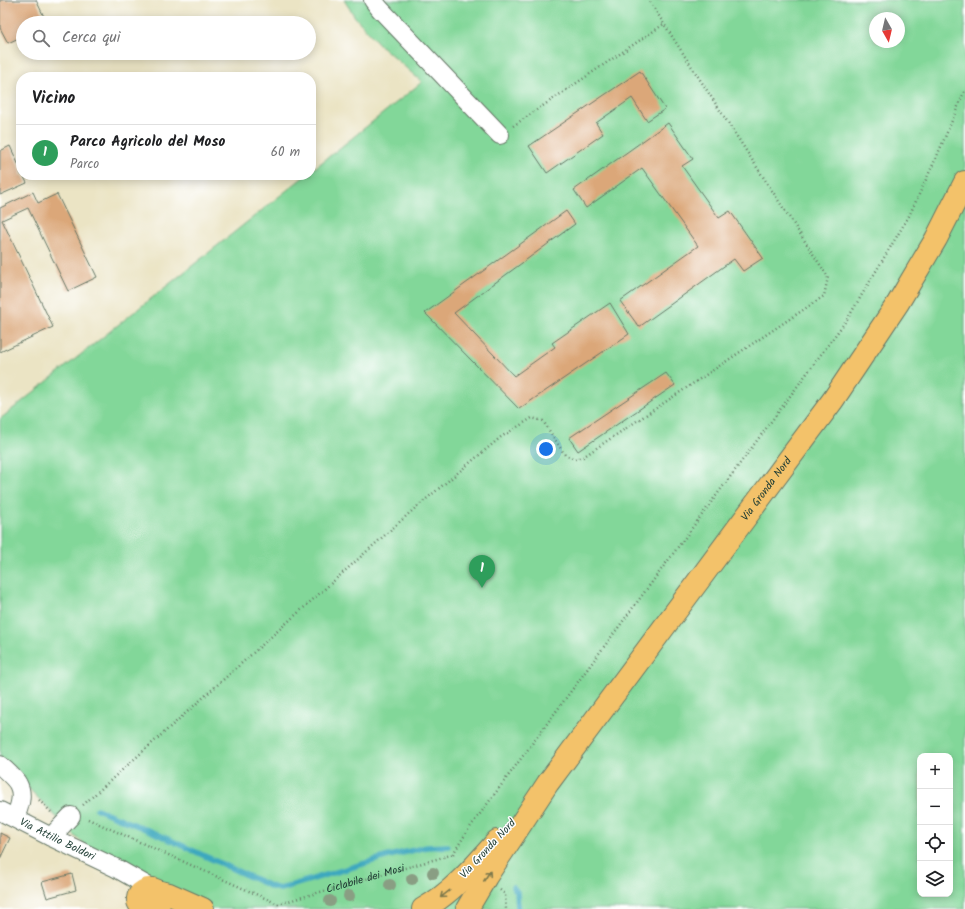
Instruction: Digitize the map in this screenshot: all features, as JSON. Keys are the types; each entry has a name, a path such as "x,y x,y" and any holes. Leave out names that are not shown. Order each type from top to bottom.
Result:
{"main road":[{"name":"Via Gronda Nord","path":"467,909 480,872 834,400 898,304 936,239 965,182"},
{"name":"Via Gronda Nord","path":"423,909 450,889 480,872"},
{"name":"Via Attilio Boldori","path":"146,903 169,894 203,909"}],"street":[{"path":"373,0 500,135"},
{"path":"0,765 18,783 21,794 19,807 7,815"},
{"name":"Via Attilio Boldori","path":"7,815 116,868 146,903"},
{"path":"51,837 71,816"}],"path":[{"path":"71,816 412,510 501,437 532,418 543,421 566,455 574,459 583,457 824,296 828,277 649,0"},
{"path":"500,135 664,24"},
{"path":"506,909 506,894 480,872 453,854 473,823 848,318 909,216 937,156 965,90"},
{"name":"Ciclabile dei Mosi","path":"18,783 27,788 53,814 81,816 278,904 453,854"}],"green space":[{"path":"344,0 965,0 965,909 160,909 77,838 0,759 0,419 300,180 316,180 316,167 422,82 379,44 355,17"}],"building":[{"path":"0,0 36,0 44,16 16,16 16,39 8,43 0,28"},
{"path":"640,71 665,109 647,121 632,98 596,123 603,134 547,173 529,146"},
{"path":"668,123 693,159 682,166 719,218 730,211 763,258 743,271 734,259 639,327 620,301 698,246 642,168 586,208 574,190"},
{"path":"10,146 16,159 16,180 26,180 27,183 0,195 0,151"},
{"path":"33,192 38,203 57,194 97,277 68,291 28,208 2,220 53,327 0,352 0,208"},
{"path":"566,211 575,224 454,313 514,376 555,347 552,343 610,303 629,334 519,409 425,313"},
{"path":"666,373 675,385 578,451 569,438"},
{"path":"0,833 10,838 0,859"},
{"path":"72,874 76,890 47,898 42,882"}],"waterway":[{"path":"97,809 155,833 272,887 280,889 389,856 427,847 448,846"},
{"path":"513,887 517,892 518,909"}],"place":[{"name":"Parco Agricolo del Moso","path":"482,588"}]}
